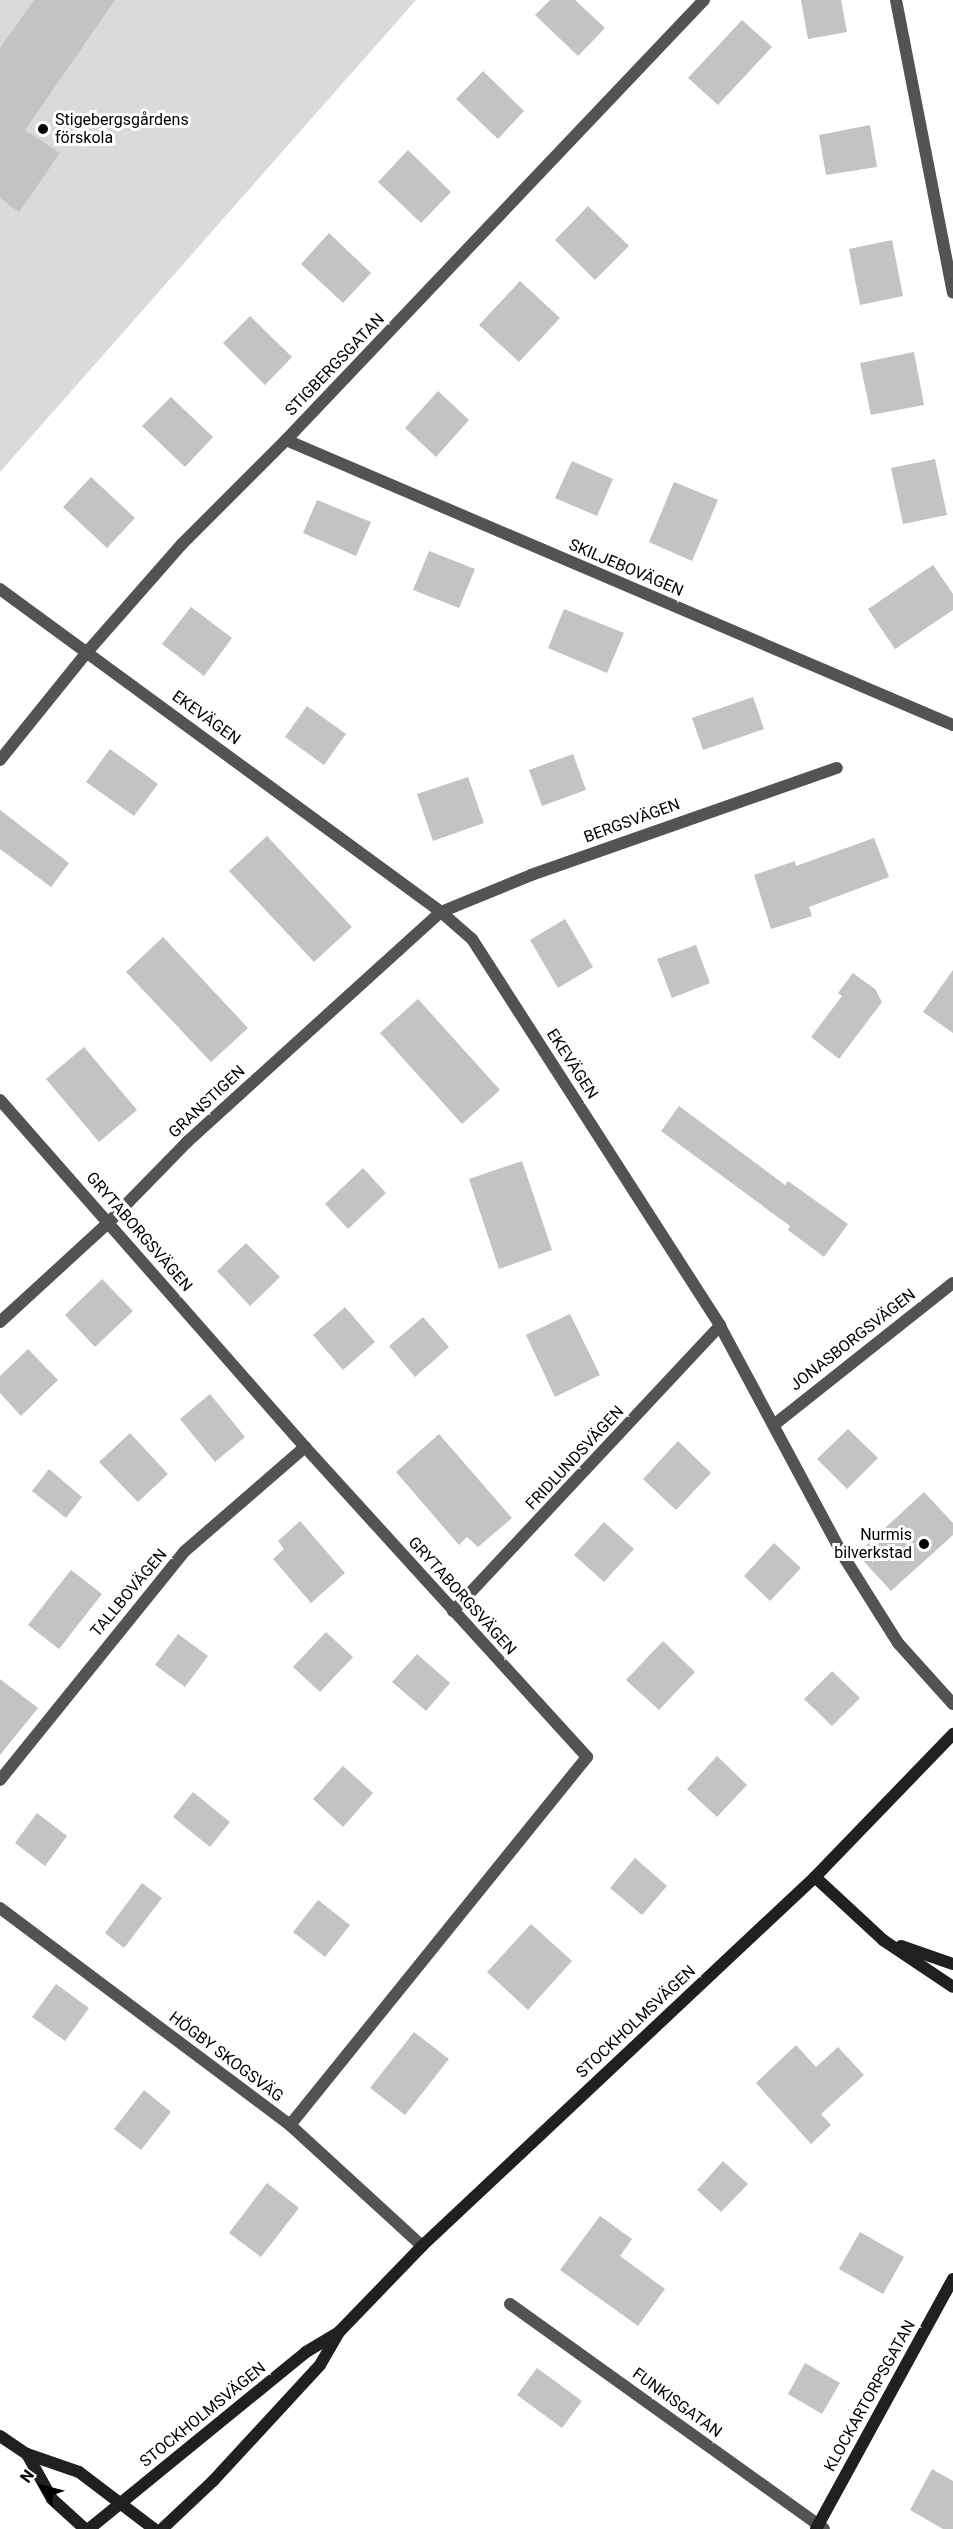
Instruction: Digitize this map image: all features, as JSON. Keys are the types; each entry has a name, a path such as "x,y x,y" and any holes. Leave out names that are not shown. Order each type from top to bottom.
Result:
{"main road":[{"name":"STOCKHOLMSVÄGEN","path":"162,2529 213,2481 320,2365 340,2331 422,2246 814,1877 953,1734"},
{"path":"814,1877 883,1940 953,1987"},
{"path":"883,1940 953,1964"},
{"name":"KLOCKARTORPSGATAN","path":"820,2528 953,2279"},
{"name":"STOCKHOLMSVÄGEN","path":"87,2529 176,2461 306,2352 340,2331"},
{"path":"0,2436 27,2454 79,2472 121,2501 154,2529"},
{"path":"27,2454 52,2499 87,2529"}],"street":[{"name":"STIGBERGSGATAN","path":"0,760 88,651 182,544 286,441 704,0"},
{"path":"896,0 953,293"},
{"name":"SKILJEBOVÄGEN","path":"286,441 953,725"},
{"name":"EKEVÄGEN","path":"0,589 88,651 441,912 472,939 720,1326 775,1424 842,1554 898,1643 953,1704"},
{"name":"BERGSVÄGEN","path":"441,912 531,875 837,768"},
{"name":"GRANSTIGEN","path":"0,1322 109,1222 187,1142 441,912"},
{"name":"GRYTABORGSVÄGEN","path":"0,1100 305,1447 587,1757 290,2125"},
{"name":"JONASBORGSVÄGEN","path":"775,1424 953,1283"},
{"name":"FRIDLUNDSVÄGEN","path":"453,1611 720,1326"},
{"name":"TALLBOVÄGEN","path":"0,1780 185,1551 305,1447"},
{"name":"HÖGBY SKOGSVÄG","path":"0,1908 290,2125 422,2246"},
{"name":"FUNKISGATAN","path":"510,2304 820,2528"}],"shaded area":[{"path":"0,0 416,0 0,472"}],"building":[{"path":"34,0 115,0 25,130 60,153 19,212 0,198 0,48"},
{"path":"550,0 575,0 605,28 578,56 535,15"},
{"path":"801,0 841,0 847,32 808,39"},
{"path":"742,20 772,47 718,105 688,78"},
{"path":"483,71 524,111 498,139 456,99"},
{"path":"870,125 877,167 826,175 819,135"},
{"path":"408,150 451,192 421,223 378,182"},
{"path":"588,206 629,246 595,280 555,240"},
{"path":"329,233 371,273 343,303 301,264"},
{"path":"892,240 903,296 860,305 849,249"},
{"path":"520,281 560,318 519,362 479,325"},
{"path":"250,316 292,357 265,385 223,343"},
{"path":"914,352 924,405 871,415 860,363"},
{"path":"438,391 469,420 436,457 405,428"},
{"path":"171,397 213,437 185,467 142,426"},
{"path":"935,459 947,515 903,524 891,468"},
{"path":"572,461 613,479 597,516 555,498"},
{"path":"91,477 135,518 107,548 63,507"},
{"path":"674,482 718,500 692,561 649,542"},
{"path":"317,500 371,522 356,556 303,533"},
{"path":"429,551 475,569 459,608 413,590"},
{"path":"933,565 953,594 953,610 895,649 868,609"},
{"path":"191,607 232,638 204,676 162,644"},
{"path":"564,609 624,633 607,673 548,648"},
{"path":"753,697 764,729 703,750 692,718"},
{"path":"307,706 346,734 324,765 285,737"},
{"path":"110,749 158,784 134,816 86,782"},
{"path":"573,754 586,790 542,806 529,770"},
{"path":"468,777 484,823 433,841 417,794"},
{"path":"0,810 69,863 51,887 0,849"},
{"path":"267,836 352,927 314,962 229,871"},
{"path":"874,838 889,877 809,907 812,916 771,929 754,875 795,861 796,866"},
{"path":"565,919 593,967 558,988 530,940"},
{"path":"163,937 248,1028 211,1062 126,972"},
{"path":"696,945 710,983 672,998 657,959"},
{"path":"953,970 953,1033 923,1012"},
{"path":"853,973 875,989 882,1002 839,1059 811,1037 842,996 838,993"},
{"path":"418,999 500,1090 462,1124 380,1033"},
{"path":"84,1047 137,1110 99,1142 46,1079"},
{"path":"679,1106 785,1185 788,1181 848,1224 824,1257 788,1230 790,1226 661,1131"},
{"path":"522,1161 552,1250 499,1269 469,1179"},
{"path":"363,1168 386,1193 348,1229 325,1204"},
{"path":"246,1243 280,1277 250,1306 217,1271"},
{"path":"102,1279 133,1311 95,1347 65,1315"},
{"path":"345,1307 375,1342 343,1370 313,1335"},
{"path":"570,1314 600,1375 555,1397 526,1335"},
{"path":"423,1317 449,1347 415,1377 389,1346"},
{"path":"28,1349 58,1380 21,1416 0,1393 0,1376"},
{"path":"210,1394 245,1437 215,1462 180,1419"},
{"path":"848,1429 878,1458 847,1489 817,1459"},
{"path":"130,1433 168,1474 138,1502 99,1462"},
{"path":"439,1434 512,1518 478,1547 467,1537 459,1545 396,1472"},
{"path":"678,1441 711,1473 676,1510 643,1479"},
{"path":"49,1469 82,1497 66,1518 32,1491"},
{"path":"924,1492 953,1523 953,1535 891,1591 857,1554"},
{"path":"300,1521 345,1573 311,1603 273,1559 284,1549 278,1541"},
{"path":"604,1522 634,1549 604,1582 574,1555"},
{"path":"774,1543 801,1568 770,1601 744,1576"},
{"path":"71,1570 102,1594 59,1649 28,1625"},
{"path":"326,1632 353,1657 320,1692 293,1667"},
{"path":"178,1634 208,1656 185,1687 155,1665"},
{"path":"663,1641 695,1672 659,1710 626,1680"},
{"path":"417,1654 450,1683 426,1711 392,1682"},
{"path":"832,1671 860,1698 832,1726 804,1699"},
{"path":"0,1679 38,1708 0,1755"},
{"path":"717,1756 747,1785 717,1817 687,1789"},
{"path":"343,1766 373,1793 343,1827 313,1799"},
{"path":"193,1792 230,1822 210,1847 173,1817"},
{"path":"37,1813 67,1836 45,1866 15,1843"},
{"path":"635,1858 667,1886 642,1915 610,1888"},
{"path":"142,1883 162,1898 124,1948 105,1933"},
{"path":"318,1900 350,1925 325,1957 293,1932"},
{"path":"531,1924 572,1961 528,2010 487,1972"},
{"path":"56,1984 89,2008 65,2041 32,2017"},
{"path":"414,2032 449,2059 405,2115 370,2088"},
{"path":"796,2045 816,2067 838,2047 864,2075 821,2114 831,2125 811,2144 756,2083"},
{"path":"144,2090 171,2112 141,2150 114,2129"},
{"path":"723,2161 748,2184 721,2212 697,2190"},
{"path":"267,2183 299,2208 261,2257 229,2233"},
{"path":"600,2216 632,2239 620,2256 665,2289 638,2326 560,2270"},
{"path":"860,2232 904,2257 883,2294 839,2269"},
{"path":"805,2363 840,2383 822,2414 788,2394"},
{"path":"537,2368 582,2401 562,2428 517,2395"},
{"path":"932,2469 953,2481 953,2529 943,2529 910,2510"}],"place":[{"name":"Stigebergsgårdens förskola","path":"43,129"},
{"name":"Nurmis bilverkstad","path":"924,1544"}]}
